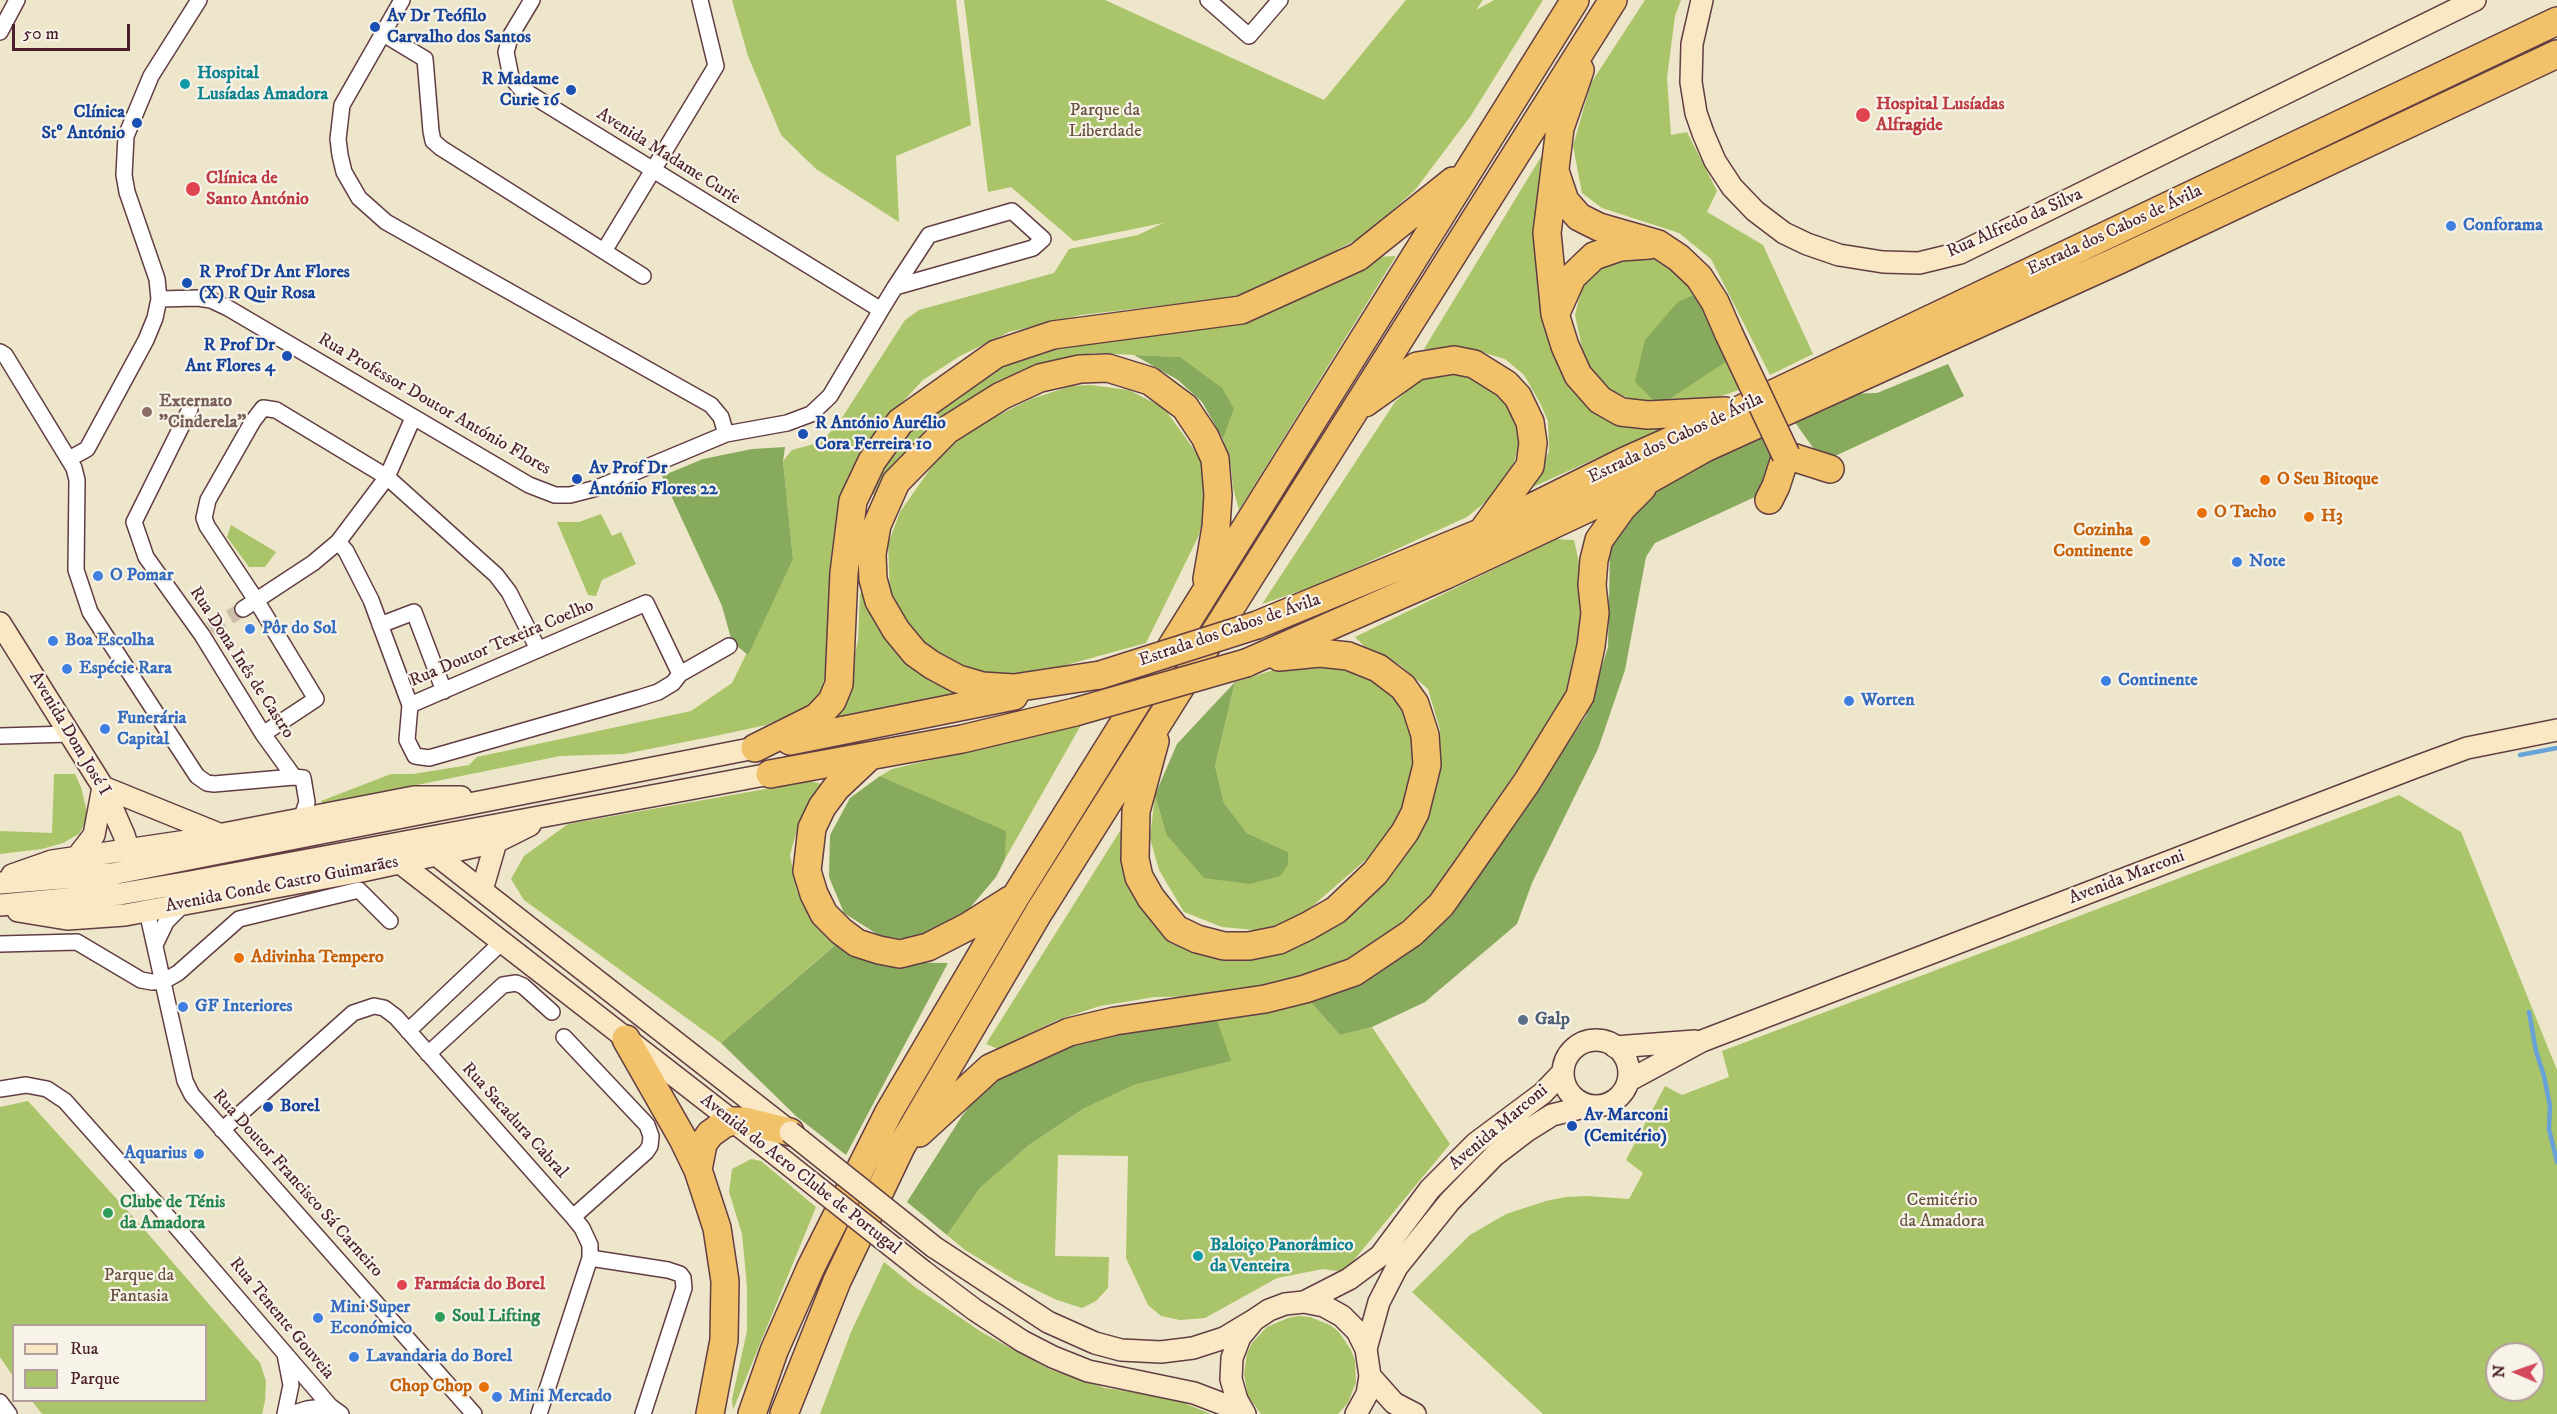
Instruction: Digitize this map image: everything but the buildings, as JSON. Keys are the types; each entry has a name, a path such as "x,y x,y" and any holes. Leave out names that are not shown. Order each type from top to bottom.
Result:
{"highway":[{"path":"752,1414 774,1351 811,1267 889,1112 1016,896 1204,591 1575,0"},
{"path":"784,1414 837,1281 901,1147 1039,912 1613,0"},
{"name":"Estrada dos Cabos de Ávila","path":"755,748 984,703 1100,675 1257,625 1482,532 1625,461 1739,410 2557,21"},
{"path":"1593,32 1560,128 1547,233 1555,314 1565,346 1578,375 1600,400 1621,412 1648,415 1739,410"},
{"name":"Estrada dos Cabos de Ávila","path":"770,774 962,739 1075,712 1246,663 1446,575 1650,479 1705,448 2119,260 2557,54"},
{"path":"1554,167 1565,201 1579,217 1599,227 1658,244 1679,258 1699,277 1715,302 1786,455 1776,486 1768,500"},
{"path":"755,748 817,717 832,701 839,684 844,573 853,501 872,461 900,422 996,354 1053,335 1241,310 1358,257 1468,169"},
{"path":"1555,314 1572,277 1594,256 1620,248 1658,244"},
{"path":"1354,410 1417,366 1454,360 1474,364 1506,384 1518,397 1530,423 1532,455 1530,466 1482,532"},
{"path":"1100,675 1014,688 982,686 958,679 932,665 915,653 896,630 879,601 873,579 872,554 877,525 896,482 947,430 1011,391 1040,378 1080,369 1108,368 1150,381 1185,407 1205,437 1215,459 1218,495 1216,526 1204,591"},
{"path":"1786,455 1830,469"},
{"path":"901,1147 990,1068 1069,1032 1115,1021 1265,999 1305,989 1354,972 1412,933 1441,905 1468,867 1527,782 1580,696 1591,646 1595,613 1593,569 1599,540 1622,508 1650,479"},
{"path":"1162,714 1136,811 1134,834 1135,859 1139,877 1151,898 1176,929 1197,939 1224,946 1249,946 1279,940 1308,926 1336,909 1375,873 1405,832 1415,813 1423,786 1427,765 1425,735 1415,704 1403,687 1378,668 1348,656 1300,654 1246,663"},
{"path":"870,756 836,788 822,807 812,828 807,871 814,894 824,914 841,931 857,943 900,954 928,947 969,926 1016,896"},
{"path":"626,1039 698,1170 717,1228 725,1281 724,1340 710,1414"},
{"path":"698,1170 700,1154 707,1138 716,1129 733,1121 790,1132"}],"street":[{"path":"0,32 17,0"},
{"path":"69,459 87,449 147,340 159,300 157,279 127,192 123,168 124,148 126,136 152,76 199,0"},
{"path":"402,0 342,105 339,119 339,155 344,172 359,198 386,222 711,405 722,417 726,434"},
{"name":"Avenida Madame Curie","path":"532,0 511,35 506,52 511,77 520,88 881,310"},
{"path":"604,252 716,66 700,0"},
{"path":"1208,0 1249,36 1280,0"},
{"name":"Rua Alfredo da Silva","path":"1702,0 1692,44 1693,92 1703,133 1715,161 1732,187 1755,211 1776,228 1807,244 1839,255 1883,262 1919,263 1960,253 2475,0"},
{"path":"382,33 425,59 433,141 643,276"},
{"name":"Rua Professor Doutor António Flores","path":"159,300 198,298 211,300 529,485 555,495 570,495 597,488 726,434 798,420 816,411 830,396 895,287 929,235 1012,211 1043,239 1034,248 895,287"},
{"path":"0,352 5,355 69,459 77,480 76,570 82,594 90,612 193,770 207,783 214,784 294,777"},
{"path":"263,734 316,699 204,518 208,500 258,412 268,408 276,410 387,477 496,575 509,591 538,649"},
{"name":"Rua Dona Inês de Castro","path":"190,409 134,522 146,557 206,632 263,734 294,777 303,778 307,802 301,819"},
{"path":"243,609 313,562 338,542 387,477 413,418"},
{"path":"338,542 346,551 371,600 410,705"},
{"name":"Rua Doutor Texeira Coelho","path":"680,674 646,603 410,705 406,740 415,756 429,758 649,695 673,683 680,674 729,646"},
{"path":"380,625 414,612 444,691"},
{"name":"Avenida Dom José I","path":"0,623 103,787 135,870 138,912"},
{"name":"Avenida Marconi","path":"1628,1081 1702,1041 2467,748 2557,730"},
{"path":"0,736 70,735"},
{"name":"Avenida Conde Castro Guimarães","path":"0,881 52,861 77,857 135,870 755,748"},
{"name":"Avenida Conde Castro Guimarães","path":"0,881 101,875 386,845 770,774"},
{"path":"77,857 94,835 103,787 220,834"},
{"name":"Avenida Conde Castro Guimarães","path":"0,906 120,894 135,870 220,834 414,797 507,796"},
{"name":"Avenida do Aero Clube de Portugal","path":"377,804 416,839 934,1247 1048,1322 1095,1343 1121,1350 1161,1352 1193,1348 1224,1338 1269,1310 1285,1304 1304,1302"},
{"name":"Avenida Conde Castro Guimarães","path":"0,906 67,919 183,905 495,842 558,812"},
{"path":"389,864 386,845 393,819"},
{"path":"482,890 495,842"},
{"name":"Avenida do Aero Clube de Portugal","path":"389,864 502,942 923,1271 975,1310 1022,1341 1088,1371 1194,1393 1228,1406 1241,1414"},
{"name":"Avenida Conde Castro Guimarães","path":"164,981 178,973 239,919 358,890 390,921"},
{"path":"156,945 166,922 183,905"},
{"name":"Rua Doutor Francisco Sá Carneiro","path":"138,912 156,945 185,1081 192,1095 474,1414"},
{"path":"408,1031 502,942 519,920"},
{"path":"0,944 77,942 141,980 164,981"},
{"path":"428,1054 503,985 516,983 523,986 552,1012"},
{"name":"Rua Sacadura Cabral","path":"222,1130 353,1013 374,1006 384,1008 396,1017 573,1217 587,1238 590,1258"},
{"path":"564,1037 647,1125 651,1136 650,1146 646,1152 573,1217"},
{"path":"1604,1041 1615,1047 1627,1062 1628,1081 1617,1099 1607,1104 1588,1106 1571,1096 1566,1088 1563,1072 1568,1056 1583,1043 1604,1041"},
{"name":"Avenida Marconi","path":"1615,1047 1702,1041"},
{"name":"Avenida Marconi","path":"1304,1302 1349,1279 1380,1256 1430,1190 1468,1151 1543,1093 1563,1072"},
{"name":"Rua Tenente Gouveia","path":"0,1089 26,1085 47,1089 61,1098 336,1410"},
{"name":"Avenida Marconi","path":"1366,1349 1379,1302 1397,1267 1450,1201 1494,1156 1528,1130 1552,1115 1588,1106"},
{"path":"539,1414 590,1258 668,1270 680,1274 683,1278 684,1288 643,1414"},
{"path":"1304,1302 1324,1306 1342,1316 1357,1330 1366,1349 1370,1376 1366,1394 1356,1414"},
{"path":"1245,1414 1237,1400 1231,1379 1232,1358 1240,1337 1254,1320"},
{"path":"282,1349 288,1362 291,1385 285,1414"},
{"path":"1370,1376 1394,1403 1415,1414"},
{"path":"0,1402 9,1414"},
{"path":"291,1414 307,1408 336,1410"}],"green space":[{"path":"732,0 956,0 971,125 896,156 899,222 816,169 781,135 748,56"},
{"name":"Parque da Liberdade","path":"964,0 1105,0 1324,100 1406,0 1483,0 1476,10 1494,0 1543,0 1470,117 1415,190 1366,234 1283,280 1243,296 1081,315 1009,332 960,356 923,380 896,409 861,466 828,663 821,691 811,707 766,725 720,735 624,754 560,756 323,804 321,801 391,774 413,774 469,765 477,757 691,711 732,683 793,559 783,461 792,450 818,443 836,427 905,320 919,310 1054,273 1069,249 1138,235 1163,223 1074,241 1011,187 988,192"},
{"path":"1645,0 1681,0 1675,16 1667,78 1671,135 1687,132 1717,191 1707,212 1763,245 1813,354 1770,375 1711,259 1679,233 1602,208 1582,193 1573,146 1591,83"},
{"path":"1547,147 1539,229 1587,398 1674,423 1533,487 1549,451 1548,421 1524,375 1505,359 1475,350 1424,349"},
{"path":"1628,254 1654,254 1698,293 1742,389 1689,407 1638,403 1611,390 1585,362 1575,315 1582,287 1600,266"},
{"path":"1396,256 1239,510 1233,488 1231,466 1223,439 1234,409 1180,357 1092,353 1039,368 884,491 862,499 893,443 1016,356 1067,344 1154,333 1376,257"},
{"path":"1698,293 1730,359 1659,406 1635,382 1645,340 1678,302"},
{"path":"1134,355 1180,357 1222,388 1234,409 1223,439 1202,402 1178,380"},
{"path":"1948,364 1964,396 1833,457 1816,452 1794,421 1847,394 1877,393"},
{"path":"1446,372 1471,372 1514,405 1520,438 1512,472 1498,492 1467,517 1318,585 1262,604 1395,402 1423,377"},
{"path":"1090,385 1129,390 1164,408 1201,459 1207,504 1199,535 1146,643 1066,665 1043,674 1010,676 977,672 933,652 909,625 890,592 888,544 900,512 935,462 970,429 1031,399 1071,386"},
{"path":"1762,431 1772,456 1770,490 1655,543 1646,557 1625,670 1598,749 1532,883 1517,924 1425,1002 1372,1027 1340,1035 1307,998 1371,977 1400,958 1421,940 1557,759 1586,716 1608,647 1610,551 1623,524 1653,492"},
{"path":"785,447 783,461 793,559 748,655 732,642 722,606 662,476 703,459 752,449"},
{"path":"601,514 612,536 621,532 636,564 602,580 596,596 588,595 557,522 579,522"},
{"path":"231,525 276,552 265,567 249,567 227,537"},
{"path":"1556,539 1574,540 1583,580 1585,632 1572,692 1428,898 1400,924 1358,955 1322,972 1269,987 1215,996 1155,997 1100,1006 1057,1020 998,1049 986,1044 1125,823 1155,923 1294,946 1423,825 1438,784 1440,730 1428,689 1400,665 1365,647 1355,637"},
{"path":"868,592 879,622 895,652 915,670 953,688 962,696 834,718 850,677 858,640 860,593"},
{"path":"1296,663 1349,667 1403,698 1416,736 1417,772 1403,813 1376,851 1308,910 1285,925 1255,930 1222,927 1184,912 1159,870 1150,838 1155,795 1166,834 1288,852 1247,833 1224,803 1215,766 1235,682"},
{"path":"1235,682 1215,766 1224,803 1247,833 1288,852 1288,865 1280,876 1250,884 1204,878 1166,834 1155,795 1177,744"},
{"path":"1081,725 1005,859 1005,831 880,776 892,769"},
{"path":"54,774 75,774 81,787 87,812 79,834 63,843 42,849 0,854 0,831 52,833"},
{"path":"880,776 1006,831 1005,859 996,877 969,909 944,927 905,939 880,936 844,913 829,877 830,835 850,798"},
{"path":"811,781 824,785 799,823 790,855 797,891 813,918 837,943 721,1043 524,900 511,879 524,856 568,824"},
{"name":"Cemitério da Amadora","path":"2399,795 2461,832 2557,1070 2557,1414 1543,1414 1412,1292 1470,1235 1506,1214 1566,1197 1629,1199 1643,1173 1626,1160 1665,1086 1682,1095 1729,1077 1722,1051"},
{"path":"841,940 873,962 948,963 846,1155 796,1116 721,1043"},
{"path":"1307,998 1340,1035 1372,1027 1450,1144 1344,1272 1323,1269 1277,1278 1205,1318 1180,1320 1161,1316 1148,1305 1126,1258 1128,1156 1058,1155 1055,1256 1109,1257 1108,1288 1096,1301 1082,1308 1057,1300 1015,1280 965,1250 947,1235 980,1188 1029,1145 1083,1109 1134,1085 1230,1061 1216,1017"},
{"path":"1216,1017 1231,1061 1134,1085 1083,1109 1029,1145 980,1188 947,1235 907,1202 962,1116 985,1087 1012,1067 1097,1035"},
{"name":"Parque da Fantasia","path":"28,1101 143,1228 260,1363 266,1381 262,1414 42,1414 33,1402 207,1402 207,1324 12,1324 12,1375 0,1357 0,1107"},
{"path":"751,1159 761,1161 816,1207 733,1410 732,1399 747,1331 747,1287 742,1234 729,1192 732,1169"},
{"path":"884,1262 915,1287 983,1333 1049,1369 1105,1388 1172,1398 1211,1414 820,1414 851,1332"},
{"path":"1298,1316 1310,1317 1330,1325 1339,1332 1351,1350 1355,1360 1356,1382 1348,1403 1338,1414 1261,1414 1248,1396 1244,1374 1247,1353 1252,1343 1267,1327"}],"waterway":[{"path":"2520,755 2557,748"},
{"path":"2529,1012 2550,1106 2549,1129 2557,1162"}],"tunnel":[{"path":"210,629 243,609"}],"place":[{"name":"Av Dr Teófilo Carvalho dos Santos","path":"375,27"},
{"name":"Hospital Lusíadas Amadora","path":"185,84"},
{"name":"R Madame Curie 16","path":"571,90"},
{"name":"Hospital Lusíadas Alfragide","path":"1863,115"},
{"name":"Clínica Stº António","path":"137,123"},
{"name":"Clínica de Santo António","path":"193,189"},
{"name":"Conforama","path":"2451,226"},
{"name":"R Prof Dr Ant Flores (X) R Quir Rosa","path":"187,283"},
{"name":"R Prof Dr Ant Flores 4","path":"287,356"},
{"name":"Externato \"Cinderela\"","path":"147,412"},
{"name":"R António Aurélio Cora Ferreira 10","path":"803,434"},
{"name":"Av Prof Dr António Flores 22","path":"577,479"},
{"name":"O Seu Bitoque","path":"2265,480"},
{"name":"O Tacho","path":"2202,513"},
{"name":"H3","path":"2309,517"},
{"name":"Cozinha Continente","path":"2145,541"},
{"name":"Note","path":"2237,562"},
{"name":"O Pomar","path":"98,576"},
{"name":"Pôr do Sol","path":"250,629"},
{"name":"Boa Escolha","path":"53,641"},
{"name":"Espécie Rara","path":"67,669"},
{"name":"Continente","path":"2106,681"},
{"name":"Worten","path":"1849,701"},
{"name":"Funerária Capital","path":"105,729"},
{"name":"Adivinha Tempero","path":"239,958"},
{"name":"GF Interiores","path":"183,1007"},
{"name":"Galp","path":"1523,1020"},
{"name":"Borel","path":"268,1107"},
{"name":"Av Marconi (Cemitério)","path":"1572,1126"},
{"name":"Aquarius","path":"199,1154"},
{"name":"Clube de Ténis da Amadora","path":"108,1213"},
{"name":"Baloiço Panorâmico da Venteira","path":"1198,1256"},
{"name":"Farmácia do Borel","path":"402,1285"},
{"name":"Soul Lifting","path":"440,1317"},
{"name":"Mini Super Económico","path":"318,1318"},
{"name":"Lavandaria do Borel","path":"354,1357"},
{"name":"Chop Chop","path":"484,1387"},
{"name":"Mini Mercado","path":"497,1397"}]}
